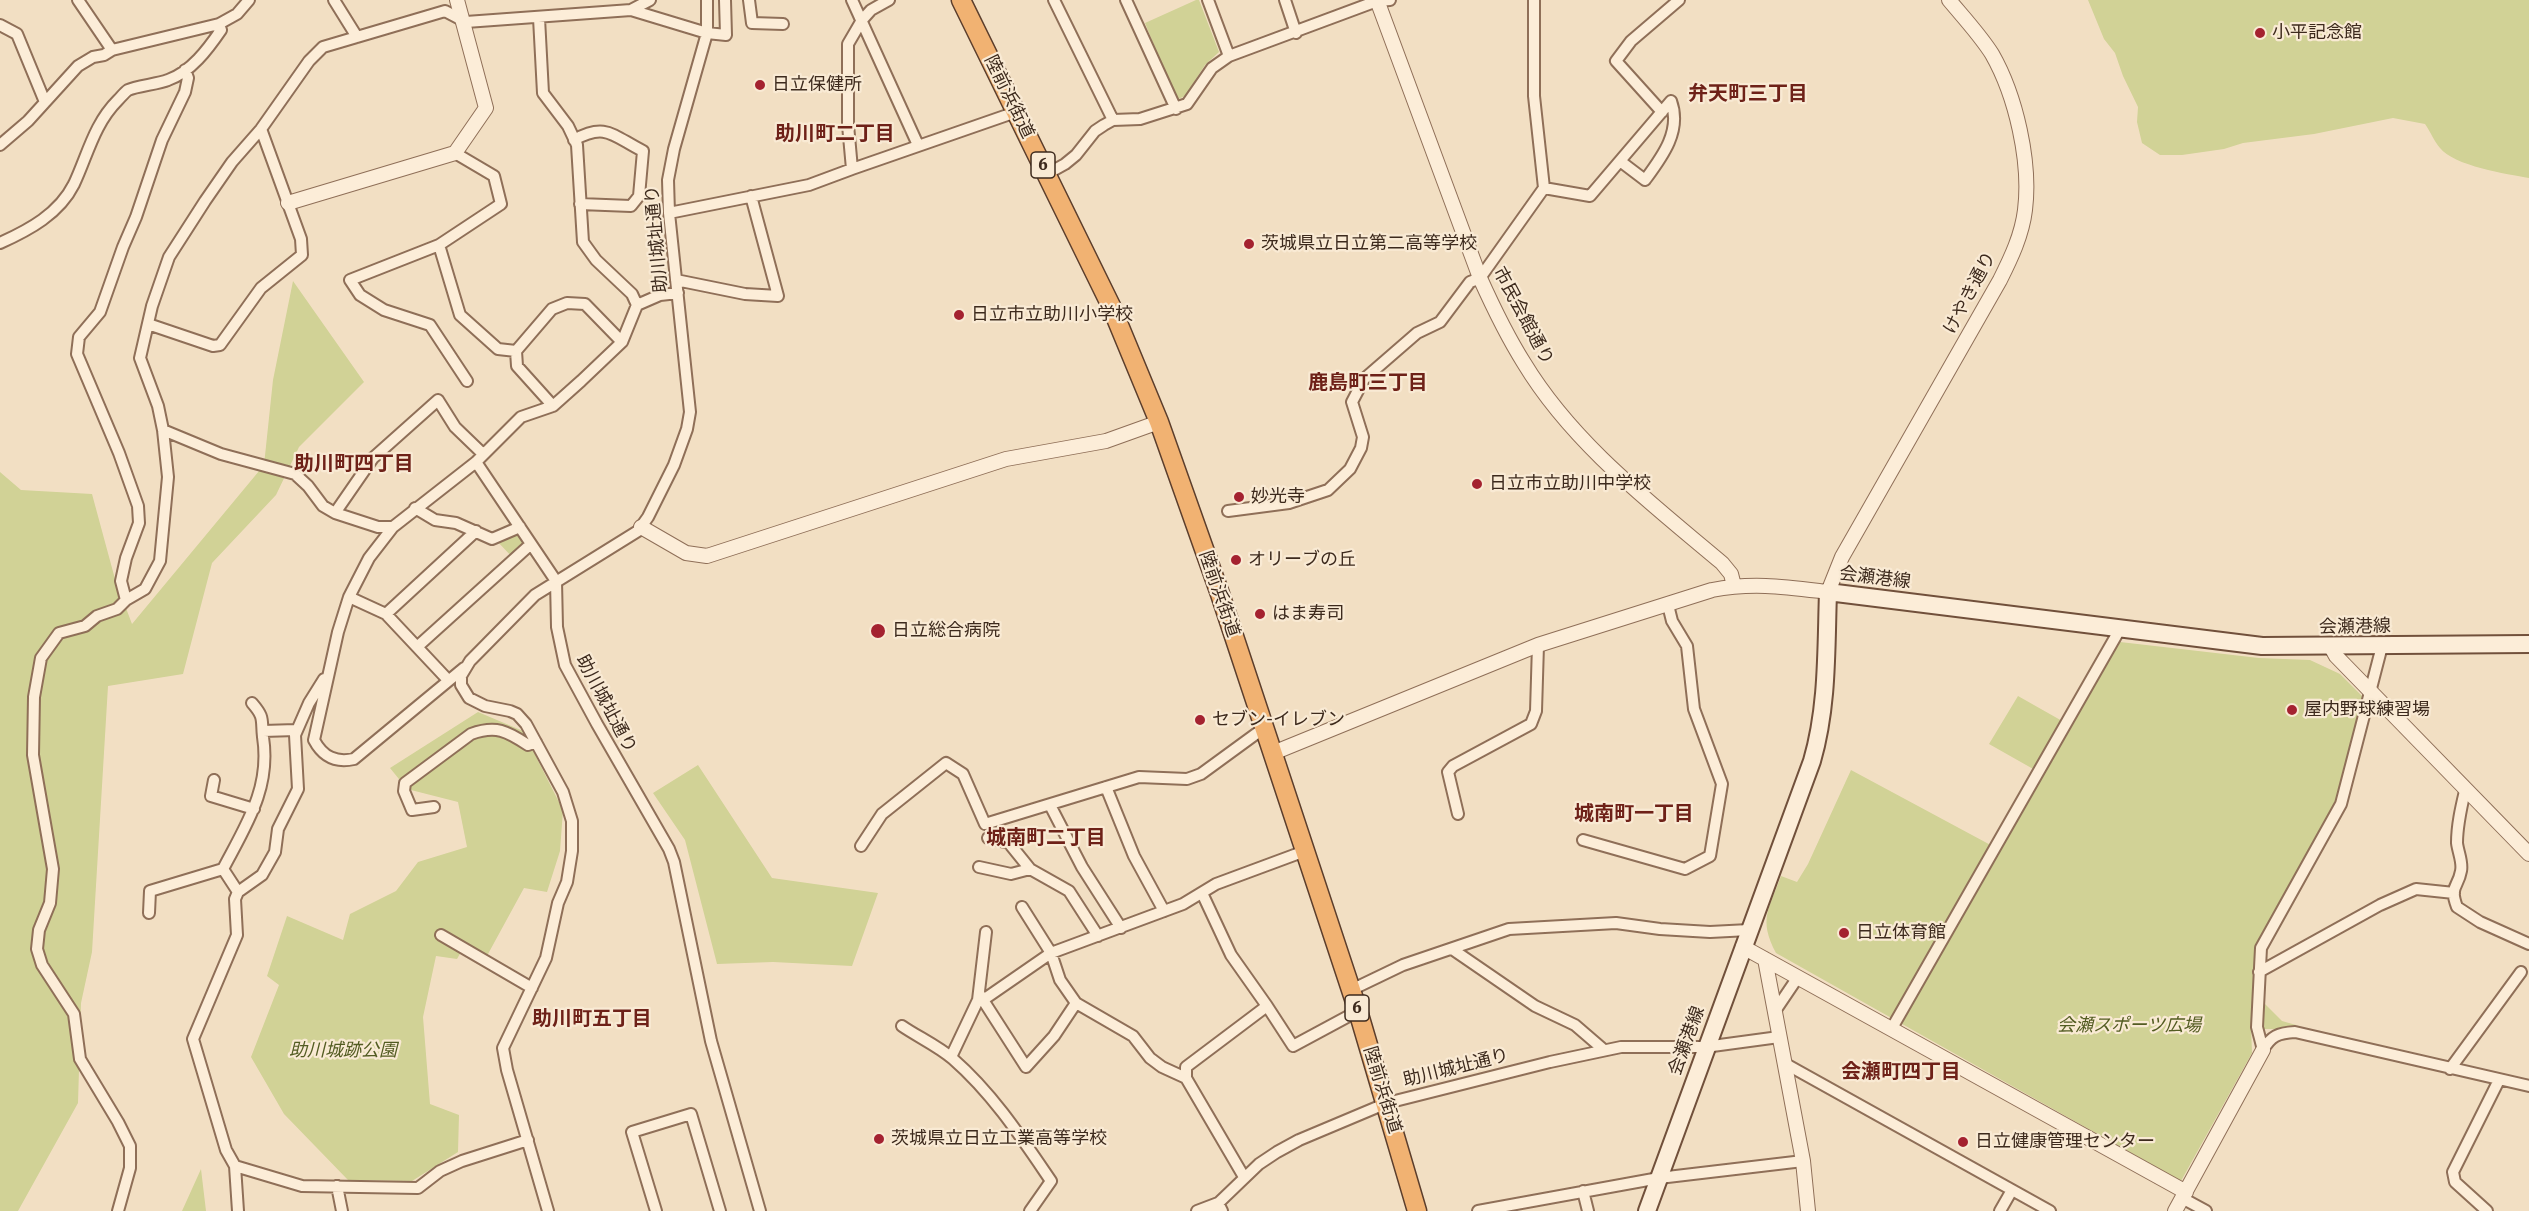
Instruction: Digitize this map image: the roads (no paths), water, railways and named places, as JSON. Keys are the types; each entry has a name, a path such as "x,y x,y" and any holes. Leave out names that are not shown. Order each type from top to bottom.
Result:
{"highway":[{"name":"陸前浜街道","path":"961,0 1127,342 1159,422 1273,753 1358,1011 1417,1211"}],"main road":[{"name":"会瀬港線","path":"1647,1211 1819,736 1824,702 1828,592 2262,646 2529,644"}],"street":[{"path":"78,0 112,50"},
{"path":"0,144 28,121 78,66 93,57 104,56 112,50 219,24 237,14 248,0"},
{"path":"334,0 357,37"},
{"path":"288,203 455,153 486,108 457,0"},
{"path":"631,10 650,0"},
{"name":"助川城址通り","path":"707,0 707,33 670,164 669,213 690,398 687,429 674,465 641,527 556,582 557,627 565,665 669,849 674,862 711,1041 760,1211"},
{"path":"118,1211 130,1168 130,1146 80,1059 74,1014 42,965 37,950 39,930 50,903 53,869 33,755 34,697 41,658 59,633 85,626 97,616 117,609 126,600 145,589 160,561 168,477 159,406 140,358 169,257 232,162 261,129 309,61 323,46 446,11 464,21 539,18 631,10 707,33 726,35 725,0"},
{"path":"748,0 752,23 783,24"},
{"path":"852,0 918,145"},
{"path":"852,169 848,125 848,44 862,20 872,10 889,0"},
{"path":"1054,0 1113,120"},
{"path":"1126,0 1176,109"},
{"path":"1208,0 1229,56"},
{"path":"1285,0 1296,33"},
{"path":"1047,174 1065,164 1095,131 1113,120 1140,119 1187,104 1212,68 1229,56 1296,33 1377,0 1390,0"},
{"name":"市民会館通り","path":"1377,0 1480,278 1500,321 1525,365 1576,430 1631,486 1722,563 1731,574 1734,586"},
{"path":"1228,511 1289,503 1328,490 1350,469 1361,448 1363,438 1352,402 1364,379 1417,333 1440,322 1470,282 1480,278 1544,188 1534,96 1533,0"},
{"path":"1662,112 1616,61 1631,41 1679,0"},
{"name":"けやき通り","path":"1828,592 1842,556 2000,280 2019,235 2025,212 2027,189 2025,159 2008,89 2000,69 1980,37 1949,0"},
{"path":"539,18 543,93 568,126 577,146 583,242 596,260 632,294 637,305"},
{"path":"0,24 17,34 45,102"},
{"path":"0,243 35,227 58,207 73,186 85,153 104,114 129,90 171,80 185,70 207,50 221,30 219,24"},
{"path":"126,600 121,581 139,523 138,506 119,453 77,354 79,337 100,312 162,140 185,92 188,78 185,70"},
{"path":"1544,188 1590,196 1671,101 1676,113 1674,128 1666,150 1645,180 1620,161"},
{"path":"669,213 809,184 1016,112"},
{"path":"148,324 213,346 225,342 261,288 302,255 301,239 261,129"},
{"path":"574,140 590,131 604,129 643,151 639,196 631,206 580,204"},
{"path":"455,153 494,176 501,204 439,245 350,280 360,295 384,310 430,325 467,381"},
{"path":"676,280 745,294 777,296 751,196"},
{"path":"439,245 460,315 498,349 516,351"},
{"path":"335,513 373,458 438,400 479,458 556,582 528,601 464,668 363,754 345,761 326,755 314,740 327,674 349,597 369,558 393,527 479,458 521,417 553,406 622,342 637,305 660,295 678,293"},
{"path":"553,406 517,366 516,351 552,309 567,303 585,304 622,342"},
{"path":"641,527 686,553 707,556 1006,459 1042,450 1098,443 1159,422"},
{"path":"163,430 221,454 295,474 308,486 323,506 335,513 378,527 393,527"},
{"path":"415,508 435,520 456,523 492,539 520,527"},
{"path":"386,614 476,531"},
{"path":"417,647 531,544"},
{"path":"1273,753 1538,645 1712,590 1734,586 1763,585 1828,592"},
{"path":"349,597 386,614 448,680"},
{"path":"1582,840 1685,869 1710,856 1722,784 1694,710 1687,646 1672,621 1668,605"},
{"path":"1892,1028 2120,628"},
{"path":"1458,813 1448,772 1453,766 1531,724 1536,711 1538,645"},
{"path":"2262,1050 2257,1027 2261,948 2341,804 2372,693 2382,646"},
{"path":"2331,647 2336,656 2529,854"},
{"path":"464,668 461,685 469,698 485,706 518,714 563,792 572,821 572,851 567,882 558,903 546,958 503,1048 507,1071 548,1211"},
{"path":"238,1211 235,1166 226,1150 194,1039 237,935 235,899 238,892 262,875 274,852 278,829 298,789 295,765 296,730 327,674"},
{"path":"149,913 150,891 223,868 254,809 264,781 266,755 263,716 252,703"},
{"path":"861,846 882,814 946,762 963,774 985,824 1139,777 1173,781 1187,779 1201,774 1264,728"},
{"path":"434,807 412,810 404,790 405,783 471,734 500,729 528,745 536,742"},
{"path":"263,731 296,730"},
{"path":"214,780 211,796 254,809"},
{"path":"1106,787 1134,856 1164,911"},
{"path":"2465,790 2458,823 2457,844 2461,871 2454,886 2457,907 2480,922 2529,944"},
{"path":"1050,805 1082,867 1121,928"},
{"path":"988,838 1009,843 1030,869 1069,891 1098,936"},
{"path":"981,997 1052,954 1183,904 1216,884 1305,851"},
{"path":"980,867 1011,874 1030,869"},
{"path":"223,868 238,892"},
{"path":"2259,972 2380,905 2416,889 2454,893"},
{"path":"1202,893 1231,955 1268,1006 1293,1046 1358,1011"},
{"path":"1022,907 1052,954 1060,980 1076,1003 1133,1036 1150,1058 1162,1067 1186,1078"},
{"path":"1351,990 1403,965 1509,928 1616,923 1670,930 1710,932 1749,930"},
{"path":"951,1057 981,997 986,932"},
{"path":"441,935 532,988"},
{"path":"1743,947 1892,1028 2184,1195 2206,1211"},
{"path":"1452,949 1535,1006 1575,1025 1604,1050"},
{"path":"1765,959 1803,1161 1808,1211"},
{"path":"2450,1069 2521,972"},
{"path":"1774,1011 1798,977"},
{"path":"981,997 1026,1067 1054,1036 1076,1003"},
{"path":"1244,1177 1186,1078 1186,1067 1268,1006"},
{"path":"902,1026 951,1057 995,1101 1051,1180 1030,1211"},
{"path":"2175,1211 2262,1050 2270,1038 2277,1034 2295,1032 2529,1086"},
{"name":"助川城址通り","path":"1217,1208 1244,1177 1259,1164 1299,1140 1387,1103 1550,1062 1621,1047 1705,1047 1779,1037"},
{"path":"1784,1063 2043,1209"},
{"path":"2487,1211 2461,1188 2453,1177 2455,1166 2499,1080"},
{"path":"656,1211 632,1132 691,1114 720,1211"},
{"path":"235,1166 302,1186 418,1188 440,1171 462,1161 528,1140"},
{"path":"1478,1211 1659,1178 1803,1161"},
{"path":"337,1186 342,1211"},
{"path":"2000,1211 2012,1190"},
{"path":"1583,1191 1588,1211"},
{"path":"1197,1211 1217,1208"}],"place":[{"name":"小平記念館","path":"2260,33"},
{"name":"日立保健所","path":"760,85"},
{"name":"茨城県立日立第二高等学校","path":"1249,244"},
{"name":"日立市立助川小学校","path":"959,315"},
{"name":"日立市立助川中学校","path":"1477,484"},
{"name":"妙光寺","path":"1239,497"},
{"name":"オリーブの丘","path":"1236,560"},
{"name":"はま寿司","path":"1260,614"},
{"name":"日立総合病院","path":"878,631"},
{"name":"屋内野球練習場","path":"2292,710"},
{"name":"セブン-イレブン","path":"1200,720"},
{"name":"日立体育館","path":"1844,933"},
{"name":"茨城県立日立工業高等学校","path":"879,1139"},
{"name":"日立健康管理センター","path":"1963,1142"}],"district":[{"name":"弁天町三丁目","path":"1748,94"},
{"name":"助川町二丁目","path":"835,134"},
{"name":"鹿島町三丁目","path":"1368,383"},
{"name":"助川町四丁目","path":"354,464"},
{"name":"城南町一丁目","path":"1634,814"},
{"name":"城南町二丁目","path":"1046,838"},
{"name":"助川町五丁目","path":"592,1019"},
{"name":"会瀬町四丁目","path":"1901,1072"}],"park label":[{"name":"会瀬スポーツ広場","path":"2129,1026"},
{"name":"助川城跡公園","path":"343,1051"}]}
